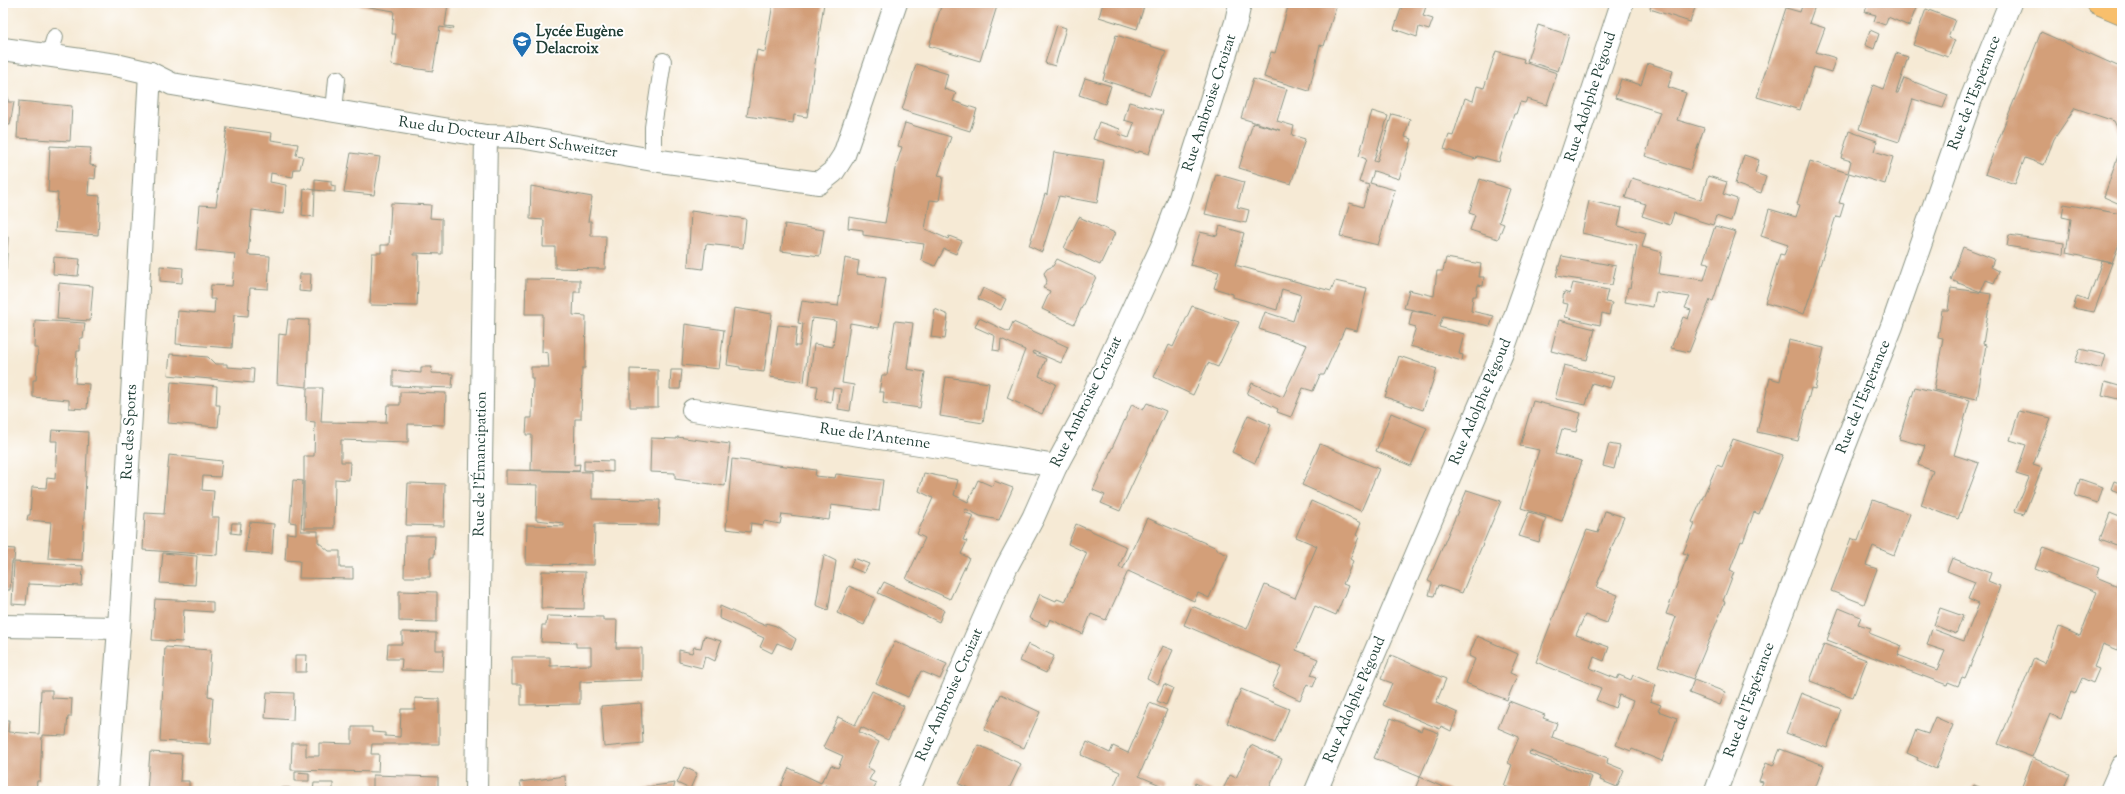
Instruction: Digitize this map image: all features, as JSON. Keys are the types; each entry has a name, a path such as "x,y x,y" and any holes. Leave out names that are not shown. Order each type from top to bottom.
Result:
{"main road":[{"path":"2098,3 2122,13"}],"street":[{"name":"Rue du Docteur Albert Schweitzer","path":"3,50 52,46 116,65 150,73 172,84 486,136 520,137 653,160 819,183 827,178 840,163 844,155 896,3"},
{"name":"Rue Ambroise Croizat","path":"908,791 1006,568 1033,518 1056,466 1082,418 1164,238 1178,203 1236,22 1240,3"},
{"name":"Rue Adolphe Pégoud","path":"1316,791 1502,353 1572,157 1622,3"},
{"name":"Rue de l'Espérance","path":"1716,791 1833,475 1892,326 1971,99 2010,3"},
{"name":"Rue des Sports","path":"107,791 119,628 150,73"},
{"name":"Rue de l'Émancipation","path":"476,791 486,136"},
{"name":"Rue de l'Antenne","path":"693,410 925,444 1056,466"},
{"path":"3,626 119,628"},
{"path":"2111,791 2122,766"}],"lane":[{"path":"653,160 652,127 663,61"},
{"path":"334,111 337,80"}],"building":[{"path":"345,3 448,3 445,26 454,27 453,29 440,27 433,71 391,65 396,34 392,34 394,11"},
{"path":"773,3 824,3 807,117 794,115 793,123 747,116 757,50 765,52"},
{"path":"942,3 998,3 980,61 929,46"},
{"path":"1103,3 1145,3 1137,29 1099,17"},
{"path":"1289,3 1337,3 1324,46 1320,45 1309,91 1264,77 1271,52 1275,53"},
{"path":"1403,3 1427,3 1423,16 1433,19 1429,30 1419,27 1417,37 1394,29"},
{"path":"1652,3 1691,3 1696,5 1690,22 1650,9"},
{"path":"1803,3 1816,3 1809,23 1825,28 1816,52 1836,58 1831,72 1814,67 1800,110 1757,97 1786,8 1800,12"},
{"path":"1868,3 1918,3 1909,26 1888,17 1885,25 1874,21 1876,15 1865,12"},
{"path":"1926,9 1955,20 1948,38 1955,40 1948,57 1913,45"},
{"path":"1057,25 1066,28 1055,66 1045,63"},
{"path":"1538,25 1569,35 1558,71 1527,61"},
{"path":"1870,30 1879,34 1874,49 1865,45"},
{"path":"2041,32 2122,68 2122,138 2114,121 2075,108 2054,139 2044,165 2025,158 2015,184 1985,174"},
{"path":"1116,35 1166,51 1150,95 1103,80"},
{"path":"1496,51 1524,59 1523,62 1557,73 1547,105 1527,99 1525,103 1520,102 1516,114 1514,114 1499,162 1477,156 1476,159 1444,149 1449,135 1453,136 1465,98 1473,101 1477,86 1484,88"},
{"path":"1896,53 1908,57 1896,93 1898,93 1904,78 1948,95 1943,108 1913,99 1899,142 1859,129 1873,85 1883,89"},
{"path":"1648,63 1673,71 1668,87 1686,93 1677,120 1704,128 1690,170 1645,156 1660,112 1615,98 1621,79 1641,85"},
{"path":"916,64 948,74 944,89 956,93 953,101 977,109 970,131 902,110"},
{"path":"1085,78 1111,86 1105,104 1079,95"},
{"path":"1253,79 1287,89 1277,121 1294,126 1292,135 1305,139 1291,184 1239,168 1253,123 1280,130 1241,118"},
{"path":"3,96 8,97 8,102 14,102 10,125 3,124"},
{"path":"19,101 72,106 70,141 17,138"},
{"path":"1129,102 1163,111 1149,154 1139,151 1138,153 1093,139 1099,122 1120,129 1118,134 1129,138 1134,123 1124,120"},
{"path":"1372,111 1388,116 1374,161 1377,162 1392,114 1410,119 1405,137 1412,139 1399,179 1374,171 1370,183 1395,190 1378,245 1340,236 1350,203 1363,207 1369,185 1359,182 1366,159 1359,156"},
{"path":"905,123 951,137 938,176 943,177 939,201 930,200 925,229 948,239 949,236 962,241 956,254 944,249 935,266 921,260 924,244 863,235 863,230 848,228 849,217 885,223 895,169 902,147 898,146"},
{"path":"227,127 272,133 271,140 298,144 296,155 303,156 300,169 294,169 293,177 271,173 270,182 286,185 284,214 252,210 248,255 270,256 268,289 250,288 248,316 234,315 232,348 176,344 178,311 214,314 215,299 210,299 211,285 232,286 235,254 196,250 200,205 216,206"},
{"path":"1849,131 1877,141 1874,151 1893,157 1885,184 1849,173 1839,203 1844,204 1840,217 1836,216 1804,314 1765,303 1780,254 1784,255 1788,245 1761,236 1769,209 1796,217 1800,205 1797,204 1810,161 1848,173 1851,161 1841,158"},
{"path":"2122,144 2122,205 2104,197"},
{"path":"50,146 91,148 90,165 96,166 95,179 89,178 88,195 100,196 98,235 55,232 58,193 48,192"},
{"path":"1054,152 1104,160 1097,203 1059,196 1042,252 1029,246 1045,194 1047,195"},
{"path":"351,153 380,157 374,195 344,192"},
{"path":"1744,155 1759,160 1755,173 1766,177 1761,193 1735,184"},
{"path":"1216,174 1244,182 1237,207 1249,210 1246,223 1205,214"},
{"path":"1708,176 1727,182 1723,194 1737,199 1731,221 1716,216 1713,225 1674,213 1670,225 1642,216 1646,204 1625,198 1632,178 1701,200"},
{"path":"315,179 331,181 331,185 335,186 335,192 315,190"},
{"path":"1480,179 1510,189 1499,222 1504,224 1498,239 1470,230 1475,215 1469,213"},
{"path":"531,186 592,197 588,221 591,221 591,236 606,236 605,269 555,268 555,247 543,247 544,220 530,219"},
{"path":"304,188 315,190 314,217 302,215"},
{"path":"1589,201 1622,208 1618,226 1646,233 1642,247 1662,252 1659,274 1704,280 1709,263 1703,262 1715,226 1736,232 1713,301 1710,300 1689,352 1671,348 1683,317 1688,319 1691,310 1685,308 1690,297 1656,292 1653,307 1625,302 1628,287 1630,288 1637,246 1582,233"},
{"path":"391,203 431,205 430,218 442,219 442,254 414,253 414,255 419,255 417,306 370,305 372,253 381,253 381,245 389,245"},
{"path":"2064,204 2122,214 2122,236 2112,263 2066,253 2071,219 2062,217"},
{"path":"691,211 746,219 743,248 706,244 703,269 688,267"},
{"path":"1079,217 1115,233 1100,265 1064,248"},
{"path":"785,224 824,230 820,256 781,251"},
{"path":"1220,226 1244,233 1235,265 1331,291 1335,281 1367,288 1357,331 1345,328 1324,375 1320,375 1313,391 1303,388 1291,417 1277,412 1278,409 1247,394 1252,383 1283,397 1307,345 1259,329 1265,312 1293,321 1301,295 1282,289 1277,310 1233,297 1233,294 1214,288 1219,272 1190,265 1200,232 1217,236"},
{"path":"2009,235 2064,243 2063,255 2007,246"},
{"path":"3,236 8,237 6,270 3,270"},
{"path":"1963,247 1994,259 1991,267 1999,271 1994,283 1986,280 1981,292 1951,280"},
{"path":"1562,256 1616,266 1612,285 1556,276"},
{"path":"54,257 80,259 78,276 53,274"},
{"path":"845,258 859,261 857,274 886,278 879,328 850,323 842,383 854,385 850,411 838,409 841,389 833,388 831,402 816,399 818,386 809,385 814,344 833,347 836,321 812,318 804,382 770,377 778,325 797,327 795,346 800,346 803,324 798,323 802,301 838,306"},
{"path":"1446,258 1481,264 1479,277 1484,277 1483,286 1478,285 1476,296 1473,296 1471,311 1494,316 1490,326 1443,316 1439,327 1464,334 1459,354 1463,355 1462,361 1410,346 1416,327 1409,325 1412,311 1437,315 1404,308 1409,290 1434,296 1437,271 1443,271"},
{"path":"1057,259 1096,277 1074,324 1042,309 1050,291 1043,288 1047,281 1044,273 1047,269 1053,266"},
{"path":"2102,261 2112,263 2094,312 2073,308 2077,296 2088,300"},
{"path":"160,266 183,268 182,283 160,281"},
{"path":"300,274 311,274 310,292 299,291"},
{"path":"526,279 580,280 580,292 574,292 573,315 586,316 585,368 582,368 581,419 575,419 574,465 580,464 579,471 531,470 532,435 526,435 527,418 532,418 533,378 531,378 531,367 549,367 548,353 542,352 543,314 525,314"},
{"path":"59,283 93,286 90,321 57,319"},
{"path":"1573,283 1608,290 1605,302 1612,303 1609,315 1602,313 1600,325 1565,317 1568,304 1562,303 1564,292 1570,294"},
{"path":"983,288 1006,299 1001,310 978,299"},
{"path":"1951,288 1991,294 1983,344 1986,345 1977,399 1934,390 1943,338 1938,337 1942,310 1948,310"},
{"path":"1192,306 1239,322 1218,367 1208,363 1193,395 1154,377 1169,345 1173,347"},
{"path":"734,308 772,314 764,372 740,369 740,367 727,365"},
{"path":"935,309 948,315 945,339 931,337"},
{"path":"979,318 1009,332 1013,322 1068,347 1061,363 1033,351 1032,353 1046,359 1039,376 1056,384 1042,414 1007,398 1025,350 1001,339 1000,351 993,350 995,336 975,327"},
{"path":"288,319 309,320 307,387 277,384 279,334 286,335"},
{"path":"35,320 85,323 83,338 80,338 80,351 77,351 75,383 89,384 87,409 69,408 69,400 33,397 33,380 36,380 38,348 34,348"},
{"path":"1559,320 1595,329 1587,360 1551,351"},
{"path":"895,321 913,323 907,369 925,372 920,408 883,403 884,392 879,392 882,375 887,375"},
{"path":"685,324 724,330 719,369 682,365"},
{"path":"1789,340 1824,348 1815,389 1811,388 1798,441 1757,432 1770,378 1780,381"},
{"path":"2080,349 2106,355 2102,369 2075,362"},
{"path":"170,354 208,357 215,364 227,364 227,367 254,369 253,383 168,375"},
{"path":"1399,356 1437,369 1423,410 1385,397"},
{"path":"1564,365 1614,377 1610,388 1592,383 1586,405 1555,399"},
{"path":"421,367 432,367 431,373 453,374 452,388 393,386 393,370 421,373"},
{"path":"630,369 658,370 658,407 630,407"},
{"path":"671,370 682,370 680,389 670,389"},
{"path":"2121,376 2122,400 2102,395 2105,382 2119,386"},
{"path":"946,377 989,383 983,423 940,416"},
{"path":"171,382 217,386 216,405 220,405 218,427 168,423"},
{"path":"1915,387 1970,400 1954,455 1979,463 1958,519 1921,505 1933,471 1918,465 1925,446 1899,439"},
{"path":"307,388 323,388 321,422 386,423 387,405 400,405 400,392 446,393 445,425 408,424 408,442 341,440 341,462 350,462 349,480 335,479 334,528 304,528 304,456 314,456 315,422 306,421"},
{"path":"1533,401 1581,413 1576,432 1562,429 1555,454 1582,461 1562,521 1521,508 1539,450 1520,446"},
{"path":"1147,403 1166,411 1120,511 1101,503 1105,495 1093,490 1132,404 1143,410"},
{"path":"2019,411 2051,418 2033,465 2042,468 2024,514 2015,511 2029,478 2016,474 2026,445 2010,440"},
{"path":"1391,413 1427,428 1411,466 1376,451"},
{"path":"1248,415 1271,425 1255,463 1232,452"},
{"path":"52,430 88,432 82,560 48,558 51,522 27,520 28,515 30,515 32,487 46,488 47,478 55,479 57,441 51,441"},
{"path":"677,437 730,444 725,486 675,479 675,473 650,472 651,438 677,439"},
{"path":"1733,439 1783,455 1759,514 1754,512 1743,542 1741,541 1730,570 1734,572 1723,601 1725,602 1693,679 1658,666 1676,617 1666,614 1688,554 1683,553 1695,524 1692,522 1717,465 1722,467"},
{"path":"1320,444 1379,469 1361,511 1302,485"},
{"path":"1609,444 1620,446 1614,469 1603,466"},
{"path":"169,455 222,461 220,477 203,476 202,490 214,491 212,517 219,517 217,555 143,550 145,513 164,514"},
{"path":"732,459 816,470 815,476 835,478 836,474 883,480 879,511 831,505 829,520 782,514 780,524 764,521 763,525 751,523 750,532 726,529"},
{"path":"584,460 613,461 613,472 584,470"},
{"path":"506,470 592,472 592,499 660,500 659,525 595,524 594,565 526,564 527,525 564,526 564,523 536,520 537,485 506,484"},
{"path":"924,473 958,480 954,495 968,502 978,480 992,486 994,481 1013,488 999,520 980,516 966,509 964,512 974,516 963,540 967,541 961,554 969,558 950,599 906,579 925,538 917,534 933,498 919,491"},
{"path":"2080,479 2103,487 2098,503 2075,496"},
{"path":"293,480 303,481 301,531 318,531 318,542 329,551 340,551 340,568 353,568 353,579 299,578 300,561 285,560 287,533 296,534 296,523 290,522"},
{"path":"2114,481 2122,484 2122,493 2111,489"},
{"path":"408,483 445,484 444,526 406,525"},
{"path":"1467,490 1501,501 1462,593 1438,585 1434,596 1429,595 1432,583 1428,581"},
{"path":"1873,500 1910,514 1894,555 1873,546 1866,565 1877,569 1864,604 1831,591 1851,538 1858,541"},
{"path":"1311,501 1361,523 1356,535 1359,537 1350,559 1353,561 1343,584 1348,586 1336,615 1315,606 1296,650 1318,659 1311,675 1317,677 1313,687 1307,684 1300,700 1272,687 1281,667 1184,625 1192,606 1247,629 1265,585 1295,598 1317,546 1296,537"},
{"path":"1605,511 1624,517 1596,587 1618,595 1607,623 1585,615 1576,635 1609,647 1604,661 1594,657 1590,668 1617,679 1619,675 1631,680 1633,675 1656,685 1650,701 1661,705 1658,711 1677,718 1662,761 1632,749 1631,751 1616,745 1633,701 1619,695 1615,708 1596,700 1601,688 1536,662 1587,530 1598,533"},
{"path":"1529,512 1546,518 1539,542 1519,536"},
{"path":"2110,513 2122,518 2122,547 2100,539"},
{"path":"1147,518 1217,548 1217,550 1228,555 1209,598 1198,593 1194,601 1128,571 1106,620 1091,614 1083,634 1050,619 1047,626 1029,618 1040,594 1056,601 1057,599 1065,602 1087,553 1068,544 1076,524 1127,547 1119,567 1123,569"},
{"path":"250,522 274,524 272,554 245,552"},
{"path":"232,523 241,523 240,534 231,533"},
{"path":"405,536 435,536 434,557 430,557 430,577 404,577"},
{"path":"2043,547 2099,568 2096,577 2118,586 2122,576 2122,638 2118,650 2103,644 2094,667 2099,669 2093,683 2082,678 2075,694 2071,692 2061,719 2050,714 2032,757 1998,744 2034,658 2045,663 2059,627 2080,636 2097,592 2035,569"},
{"path":"3,548 15,549 14,561 12,561 10,590 3,590"},
{"path":"163,553 197,556 195,585 160,583"},
{"path":"824,555 836,561 828,610 816,605"},
{"path":"854,558 869,564 864,573 850,567"},
{"path":"1952,558 1991,573 1988,581 2000,586 1983,636 1965,678 1962,677 1958,686 1948,682 1947,685 1827,640 1839,608 1861,617 1858,624 1871,628 1869,633 1902,646 1898,655 1937,670 1945,651 1927,645 1932,629 1964,641 1979,604 1968,599 1975,582 1947,571"},
{"path":"14,562 83,566 82,586 28,584 26,605 12,604"},
{"path":"542,571 585,572 584,609 541,608"},
{"path":"884,582 944,610 939,622 878,593"},
{"path":"849,586 875,598 864,625 837,613"},
{"path":"399,591 437,592 437,622 399,621"},
{"path":"155,599 213,602 213,612 184,610 182,642 152,640"},
{"path":"720,606 766,626 766,623 776,626 796,639 792,649 777,643 772,653 760,647 764,638 719,618"},
{"path":"1940,608 1963,616 1956,634 1934,625"},
{"path":"547,616 603,617 603,620 617,620 616,648 642,648 642,680 580,682 580,704 521,705 521,684 512,684 512,657 550,657 550,666 591,665 591,647 576,647 576,643 541,642 542,625 546,625"},
{"path":"402,632 436,633 436,650 444,650 443,671 401,670 402,659 387,659 388,644 402,644"},
{"path":"704,636 721,641 715,661 705,656 702,668 679,662 679,650 692,653 694,647 701,648"},
{"path":"1477,636 1518,654 1510,673 1517,676 1507,700 1466,683 1475,659 1469,656"},
{"path":"895,641 947,664 940,679 921,671 908,697 876,683"},
{"path":"1028,644 1054,656 1046,673 1020,661"},
{"path":"1824,644 1867,660 1853,697 1810,681"},
{"path":"1162,646 1173,650 1158,684 1147,678"},
{"path":"165,647 211,650 208,696 213,697 210,744 160,741"},
{"path":"295,655 307,655 306,672 295,672"},
{"path":"1391,655 1446,679 1436,703 1458,713 1451,731 1441,726 1440,729 1383,705 1392,683 1381,679"},
{"path":"1694,680 1725,692 1720,705 1689,693"},
{"path":"1164,684 1173,688 1166,705 1157,701"},
{"path":"1241,689 1289,709 1275,743 1227,723"},
{"path":"41,690 52,690 52,698 72,699 71,717 68,717 66,736 42,735 40,781 37,781 36,791 3,791 3,720 9,720 8,732 39,734"},
{"path":"872,691 904,706 888,740 861,727 859,732 879,742 867,767 874,771 869,780 876,783 873,791 865,789 839,791 825,785 823,791 779,791 789,768 821,783 831,765 838,768 843,756 823,747 838,717 855,725"},
{"path":"267,692 294,693 293,720 265,718"},
{"path":"1801,693 1841,709 1827,748 1786,733"},
{"path":"1001,694 1040,712 1024,748 984,730"},
{"path":"415,698 439,699 439,744 372,744 371,754 379,754 378,772 291,770 292,743 306,743 306,756 319,756 319,743 352,744 352,727 372,727 372,732 385,733 385,736 400,737 401,709 415,709"},
{"path":"1509,701 1545,715 1543,718 1557,723 1552,737 1608,758 1607,763 1624,770 1617,787 1600,780 1601,777 1530,751 1529,754 1592,777 1587,791 1519,791 1504,786 1512,765 1508,763 1519,737 1498,728"},
{"path":"641,703 643,743 604,747 601,706"},
{"path":"1150,703 1167,710 1139,776 1165,787 1163,791 1154,791 1141,786 1139,791 1112,791 1120,772 1081,755 1087,742 1110,753 1113,746 1128,753"},
{"path":"1935,717 1953,725 1936,769 1917,760 1918,758 1907,753 1916,730 1928,734"},
{"path":"1391,718 1421,731 1423,727 1439,733 1420,777 1374,758"},
{"path":"978,745 1021,764 1008,791 975,791 959,784"},
{"path":"1251,745 1282,759 1268,791 1223,789 1230,775 1236,778"},
{"path":"1780,749 1824,765 1814,791 1759,791 1763,782 1759,781 1766,763 1773,766"},
{"path":"150,752 182,754 180,781 189,781 189,791 147,791"},
{"path":"2033,758 2070,774 2062,791 2020,791"},
{"path":"684,767 697,773 690,789 677,783"},
{"path":"295,772 309,773 309,781 295,781"},
{"path":"373,775 438,777 438,791 373,791"},
{"path":"565,776 566,791 522,791 520,782"},
{"path":"1420,777 1452,791 1414,791"},
{"path":"314,783 333,783 333,791 313,791"},
{"path":"675,783 673,791 647,791 646,787"},
{"path":"1195,783 1213,791 1191,791"},
{"path":"1974,785 1989,791 1971,791"},
{"path":"281,788 290,788 290,791 281,791"}],"place":[{"name":"Lycée Eugène Delacroix","path":"522,58"}]}
